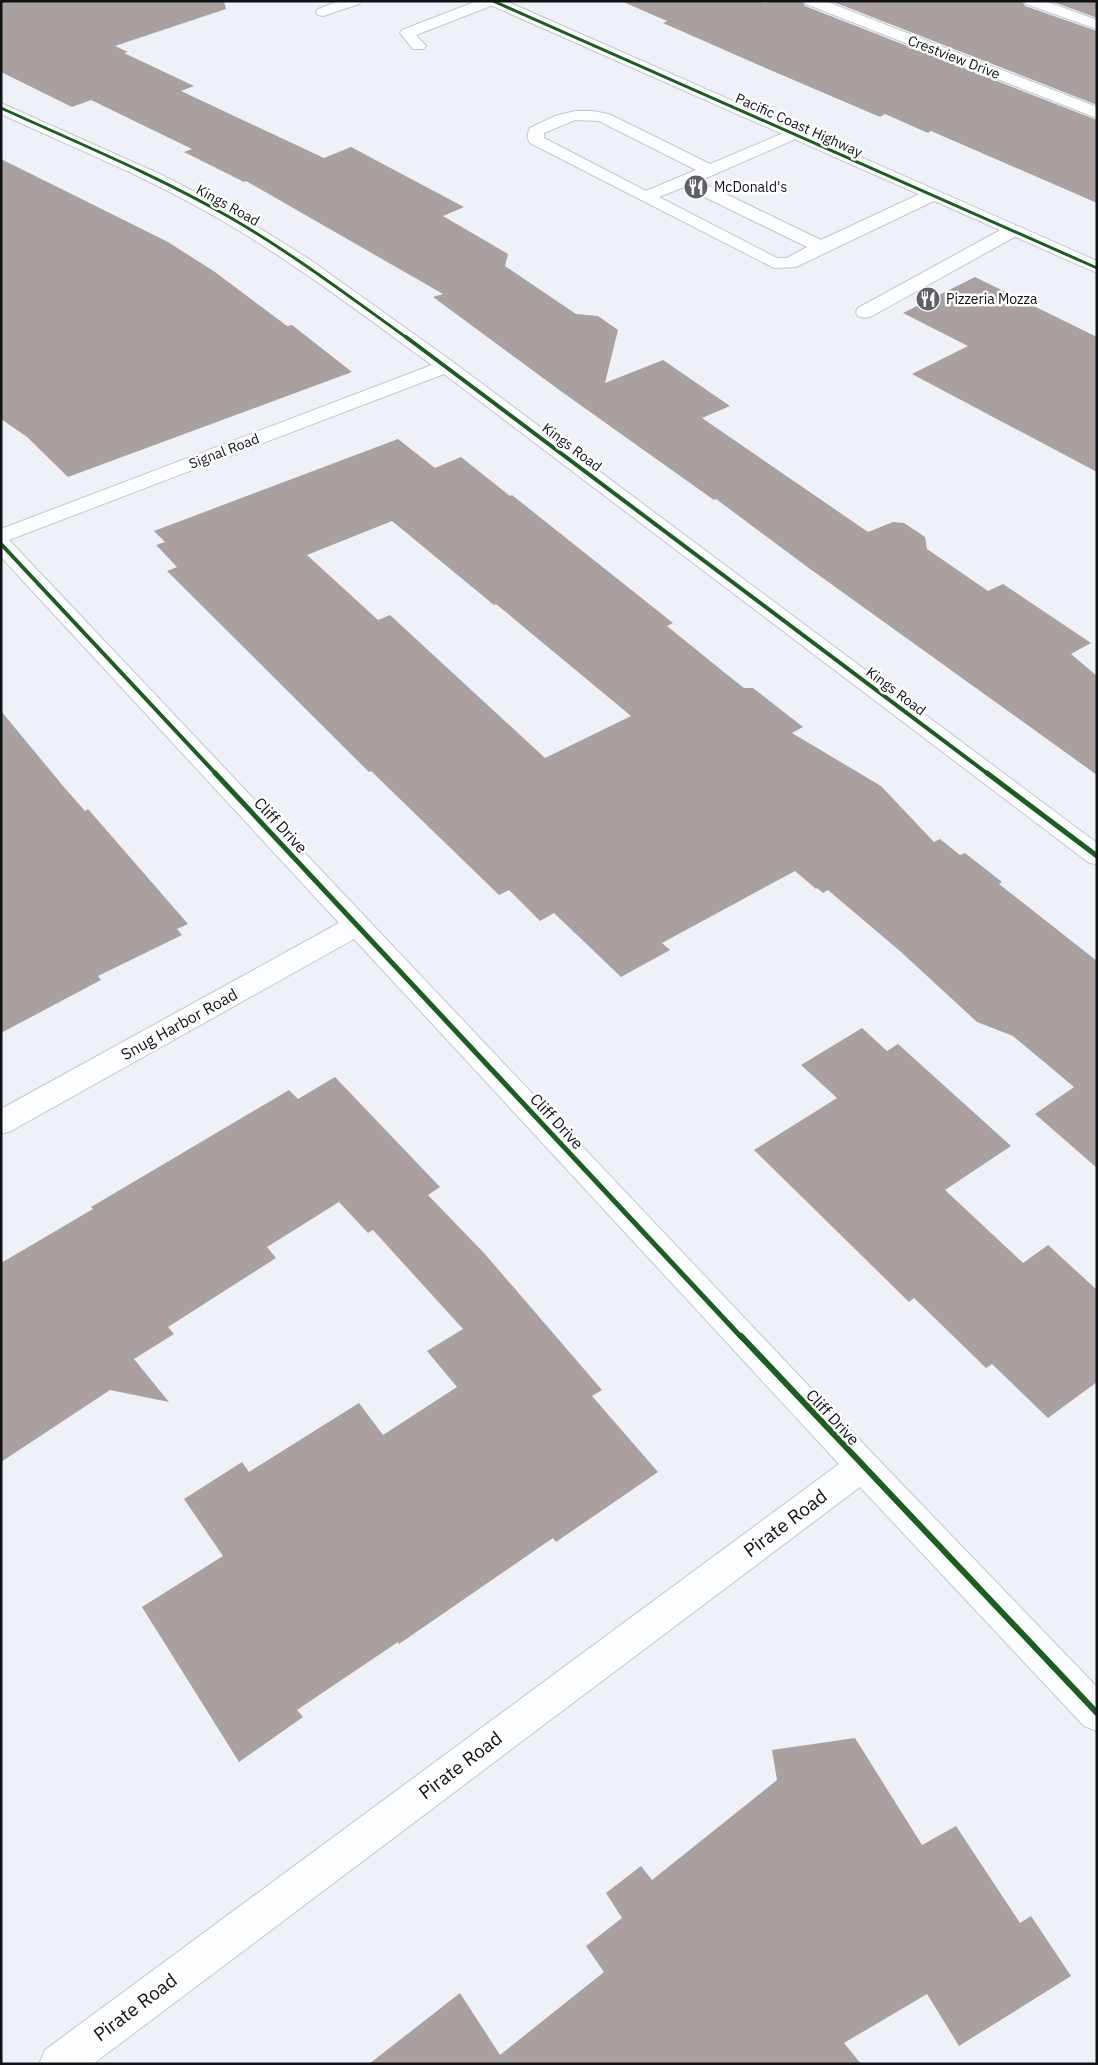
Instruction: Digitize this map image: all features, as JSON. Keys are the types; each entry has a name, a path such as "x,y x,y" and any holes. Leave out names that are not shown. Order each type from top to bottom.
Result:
{"main road":[{"path":"323,12 354,1"},
{"path":"418,46 407,32 492,1"},
{"name":"Pacific Coast Highway","path":"492,1 1097,268"},
{"name":"Crestview Drive","path":"811,1 1097,113"},
{"path":"1031,1 1097,25"},
{"name":"Kings Road","path":"1,108 156,179 231,218 303,262 446,366 1097,856"},
{"path":"711,171 603,117 586,114 568,116 536,132 536,140 774,263 790,263 932,195"},
{"path":"645,197 711,171 792,135"},
{"path":"685,181 821,247"},
{"path":"865,312 1012,231"},
{"name":"Signal Road","path":"1,536 446,366"},
{"name":"Cliff Drive","path":"1,544 862,1466 1097,1713"},
{"name":"Snug Harbor Road","path":"1,1123 357,925"},
{"name":"Pirate Road","path":"58,2064 862,1466"}],"building":[{"path":"1,1 224,1 226,9 115,46 128,52 124,53 194,86 181,91 324,158 351,147 464,207 443,216 508,254 505,266 576,314 598,316 618,330 605,383 663,360 730,406 702,418 868,532 893,522 904,523 925,537 927,549 988,591 1003,584 1091,643 1071,654 1097,676 1097,775 716,499 714,500 562,392 433,297 443,294 246,181 244,182 184,152 192,149 91,100 72,107 1,72"},
{"path":"621,1 760,1 765,3 770,1 802,1 805,6 1097,120 1097,203 931,131 928,133 885,114 880,117 663,23 667,21"},
{"path":"831,1 1022,1 1025,6 1097,31 1097,105"},
{"path":"1051,1 1097,1 1097,18"},
{"path":"1,159 168,242 215,272 287,326 292,325 352,372 68,477 27,437 1,419"},
{"path":"975,277 1097,337 1097,472 912,374 968,346 903,313"},
{"path":"398,439 435,468 461,457 510,496 512,495 673,623 667,626 744,688 753,688 803,727 792,733 881,786 934,842 940,839 960,855 965,853 1002,882 999,884 1097,961 1097,1168 1035,1114 1074,1087 1013,1036 977,1022 901,952 828,890 823,893 816,889 795,871 662,943 670,950 621,977 554,913 540,921 509,890 499,895 371,771 369,772 167,571 177,567 156,545 165,542 154,531","holes":["392,521 494,605 496,604 631,716 545,758 390,615 378,620 307,555"]},
{"path":"1,711 63,786 85,811 88,809 188,924 177,929 182,935 98,976 101,980 1,1033"},
{"path":"862,1028 887,1051 898,1044 1011,1146 945,1190 1023,1263 1048,1245 1097,1290 1097,1382 1048,1418 992,1364 986,1368 914,1298 909,1302 754,1150 837,1098 801,1065"},
{"path":"335,1077 440,1187 428,1195 484,1253 602,1390 592,1396 658,1472 556,1542 553,1538 399,1644 398,1642 297,1710 303,1717 239,1762 142,1607 223,1556 184,1499 242,1462 249,1472 359,1403 383,1435 457,1387 427,1351 463,1329 373,1230 368,1233 339,1202 267,1247 276,1258 168,1327 174,1334 134,1359 169,1402 110,1390 1,1462 1,1263 93,1209 91,1207 289,1090 298,1099"},
{"path":"855,1738 922,1845 956,1826 1020,1923 1031,1916 1071,1976 959,2046 927,1994 844,2043 861,2064 369,2064 460,1993 500,2055 604,1972 586,1946 622,1918 606,1893 641,1866 652,1880 777,1780 772,1750"}],"cycle path":[{"path":"493,1 1097,268"},
{"path":"1,108 156,179 231,218 303,263 446,366 1097,856"},
{"path":"1,544 862,1466 1097,1713"}],"place":[{"name":"McDonald's","path":"696,187"},
{"name":"Pizzeria Mozza","path":"928,299"}]}
